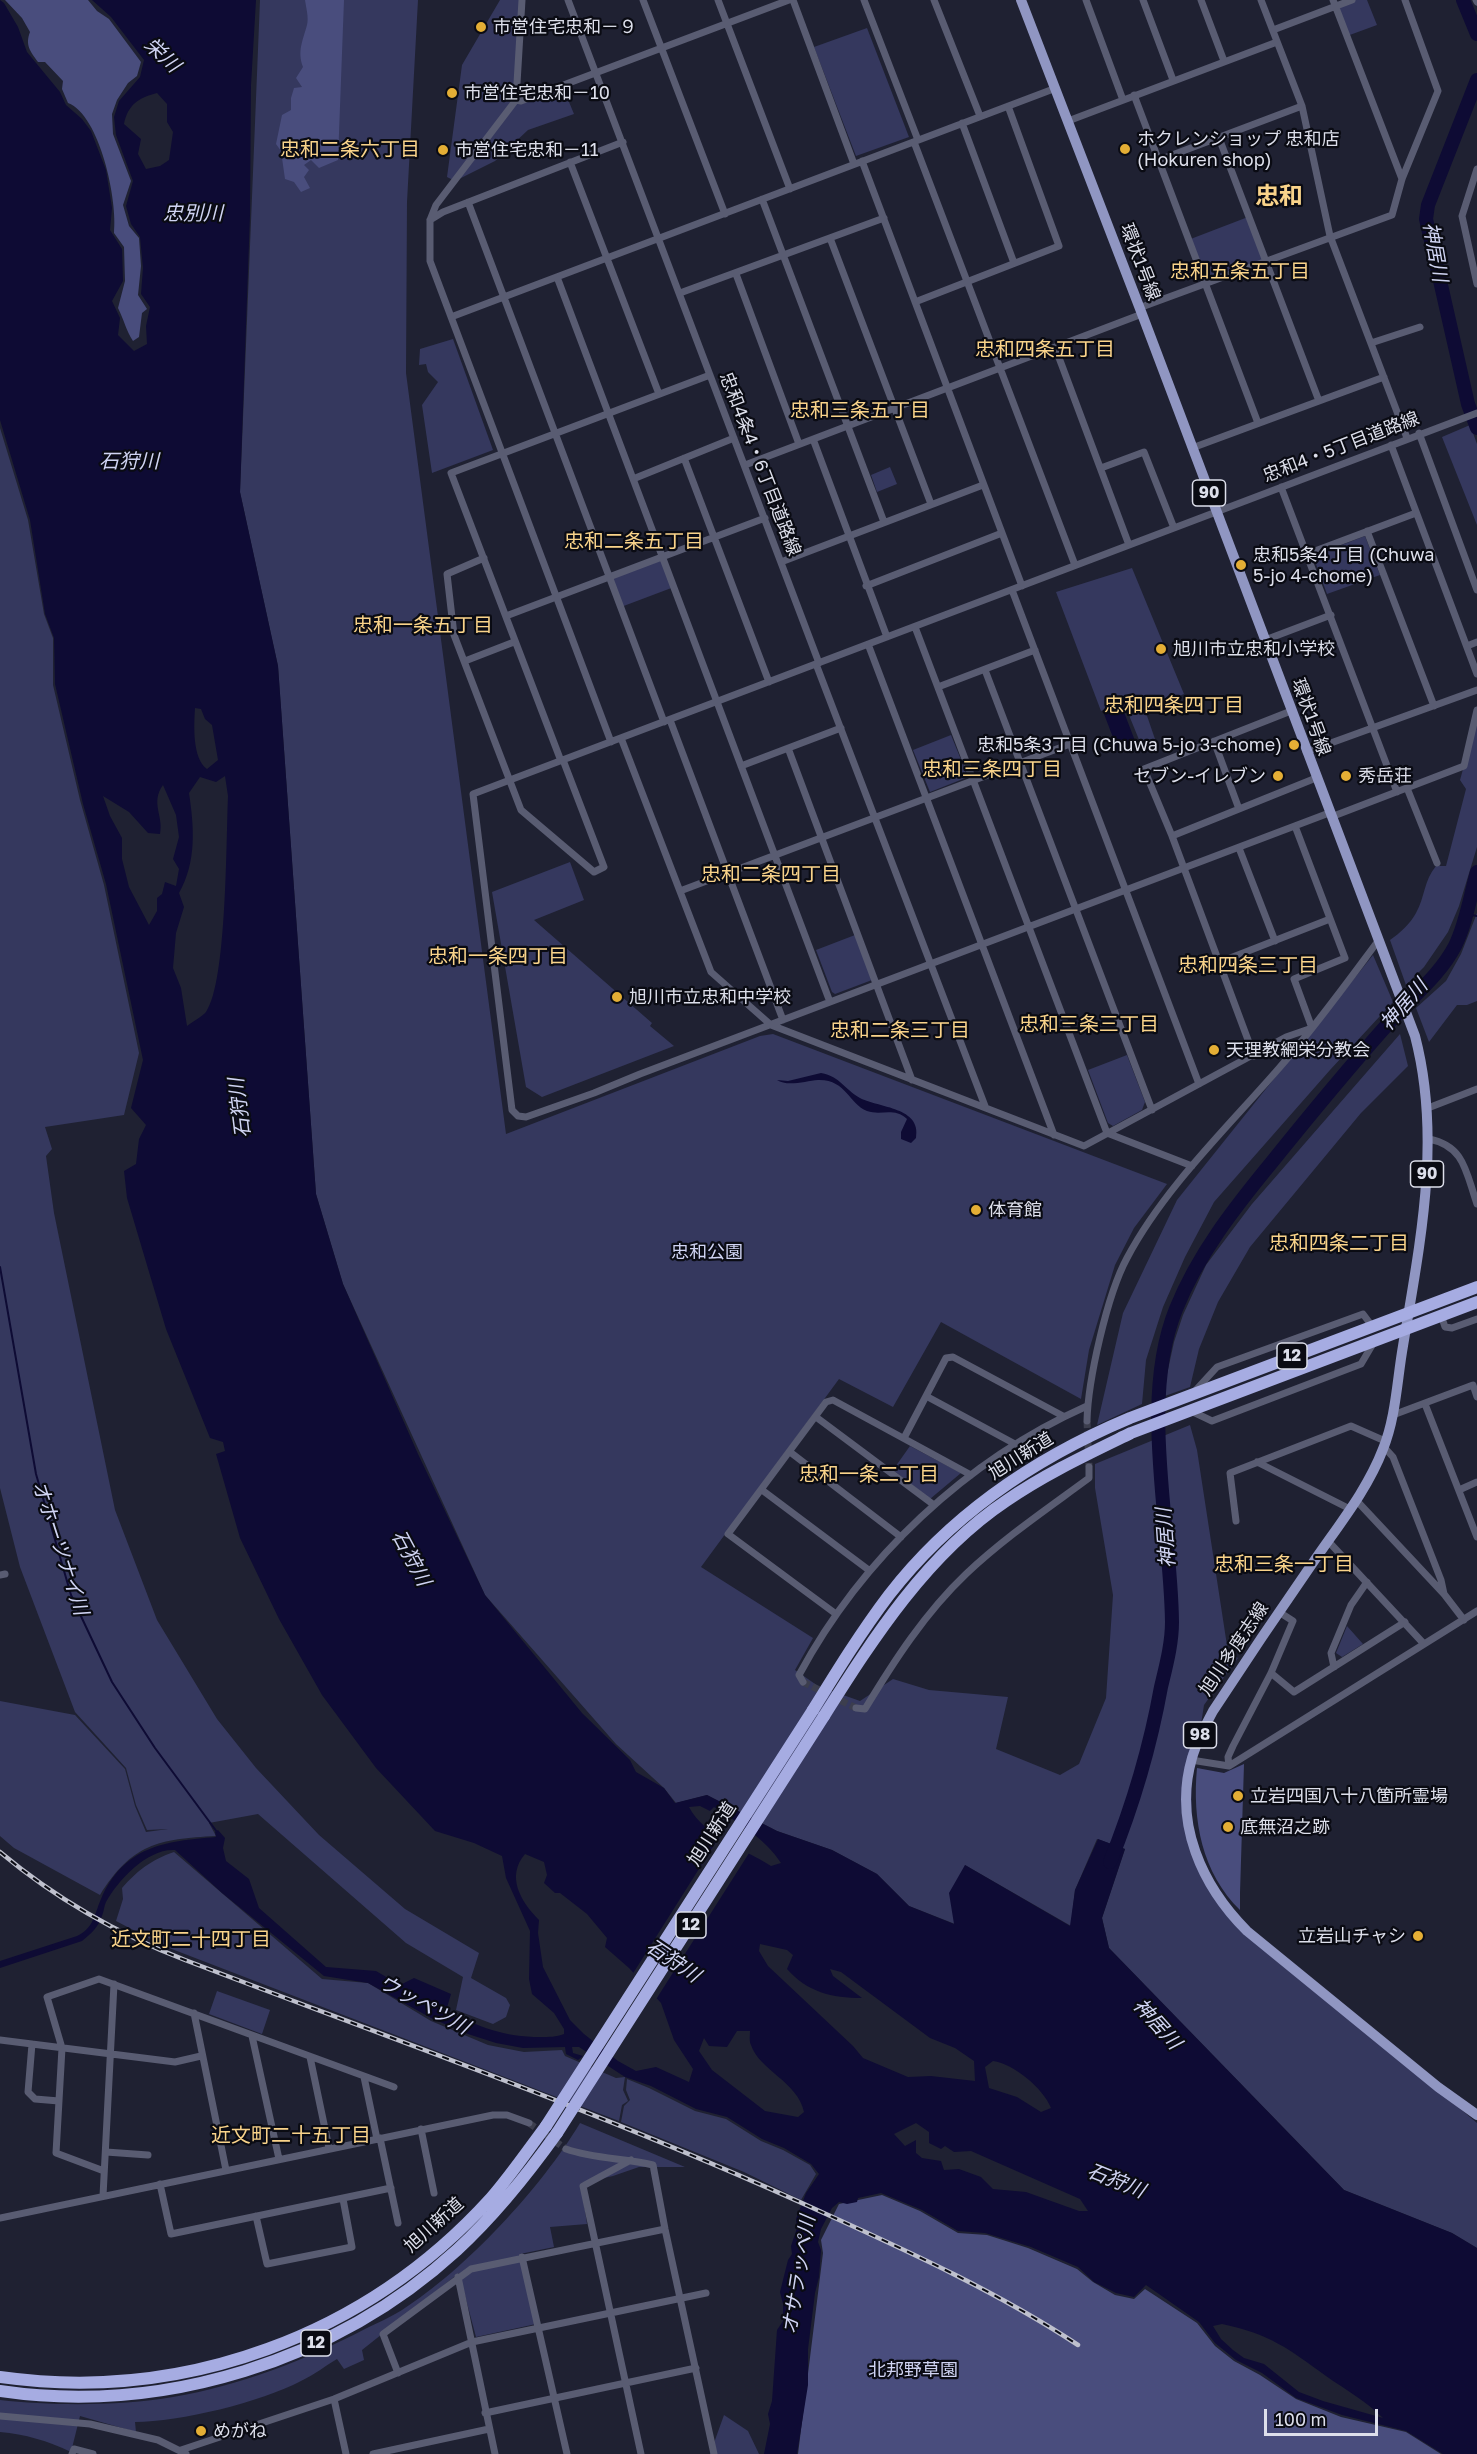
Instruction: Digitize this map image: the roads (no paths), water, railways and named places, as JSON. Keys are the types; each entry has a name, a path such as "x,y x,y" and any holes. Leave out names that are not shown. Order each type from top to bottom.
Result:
{"highway":[{"name":"旭川新道","path":"0,2391 37,2397 103,2397 162,2391 249,2370 299,2352 396,2298 457,2250 503,2204 557,2133 818,1713 865,1628 917,1563 950,1531 993,1493 1045,1460 1097,1432 1477,1287"},
{"name":"旭川新道","path":"0,2377 55,2383 112,2383 174,2376 244,2359 313,2331 354,2308 425,2259 490,2198 546,2126 818,1713 902,1600 956,1541 1005,1501 1075,1460 1131,1433 1477,1302"}],"main road":[{"name":"環状1号線","path":"1021,0 1415,1036 1428,1108 1429,1139 1428,1169 1406,1328"},
{"name":"旭川多度志線","path":"1406,1328 1393,1415 1385,1444 1353,1504 1213,1711 1199,1737 1191,1760 1187,1788 1187,1816 1192,1844 1203,1873 1228,1912 1247,1931 1438,2087 1477,2123"},
{"name":"旭川多度志線","path":"1438,2087 1477,2115"}],"street":[{"path":"522,0 516,100 436,205 430,220 430,261 611,742"},
{"name":"忠和4条4・6丁目道路線","path":"568,0 985,1106"},
{"path":"644,0 724,214"},
{"path":"718,0 790,189"},
{"path":"516,100 521,101 791,0 854,164"},
{"path":"864,0 1075,565"},
{"path":"934,0 980,116"},
{"path":"1086,0 1123,100"},
{"path":"1143,0 1173,80"},
{"path":"1201,0 1224,61"},
{"path":"1262,0 1302,106 1330,236 1407,438"},
{"path":"1273,30 1334,3 1352,0"},
{"path":"745,465 1055,347 1205,283 1392,215 1402,179 1438,91 1405,0"},
{"path":"1334,3 1402,179"},
{"path":"1068,121 1277,42"},
{"path":"451,317 1056,88"},
{"path":"1134,95 1258,423"},
{"path":"915,302 1059,246 1008,106"},
{"path":"1159,160 1302,106"},
{"path":"962,123 1014,263"},
{"path":"1219,138 1319,401"},
{"path":"430,220 443,212 623,142"},
{"path":"862,161 1022,586"},
{"path":"570,162 659,394"},
{"path":"1477,169 1462,216 1477,284"},
{"path":"762,199 884,522"},
{"path":"468,202 609,576 728,873 783,1020"},
{"path":"680,293 884,218"},
{"path":"830,238 931,504"},
{"path":"736,274 799,444"},
{"path":"556,277 830,1002"},
{"path":"1371,344 1420,327"},
{"path":"1055,347 1129,545"},
{"path":"484,558 447,574 454,635 521,810 594,872 604,867 514,642 506,616 484,558 451,473 710,375"},
{"path":"1192,448 1384,377"},
{"name":"忠和4・5丁目道路線","path":"1216,511 1477,413"},
{"path":"1419,434 1477,590"},
{"path":"633,479 734,438"},
{"path":"813,439 866,586 887,637"},
{"path":"1390,445 1477,674"},
{"path":"1101,468 1144,452 1174,528"},
{"path":"684,458 768,682"},
{"path":"781,562 983,485"},
{"path":"1281,486 1397,792"},
{"path":"1216,511 472,794 510,1102 516,1115 529,1116 583,1097 1295,826 1397,792 1464,766 1477,710"},
{"path":"1307,554 1416,513"},
{"path":"506,616 765,518"},
{"path":"1367,531 1434,706"},
{"path":"866,586 1002,533"},
{"path":"1012,590 1199,1084"},
{"path":"1265,640 1331,615"},
{"path":"915,627 1107,1133 1192,1166"},
{"path":"465,661 514,642"},
{"path":"1467,646 1477,642"},
{"path":"868,644 1054,1135"},
{"path":"938,687 1035,650"},
{"path":"985,670 1152,1110"},
{"path":"1306,752 1477,690"},
{"path":"1254,1056 1172,836 1144,769 1291,711"},
{"path":"741,766 841,728"},
{"path":"621,738 711,972 771,1024 1084,1146 1286,1037 1312,1028"},
{"path":"1214,741 1239,809"},
{"path":"680,891 1070,744"},
{"path":"788,748 912,1080"},
{"path":"1172,836 1316,778"},
{"path":"1407,788 1437,863"},
{"path":"1295,826 1345,958 1294,979 1312,1028"},
{"path":"1239,848 1275,941"},
{"path":"1220,962 1330,919"},
{"path":"1087,1421 1100,1344 1116,1285 1126,1259 1192,1166 1312,1028 1378,941"},
{"path":"1428,1108 1477,1089"},
{"path":"1429,1139 1441,1141 1459,1154 1477,1204"},
{"path":"1441,1315 1445,1327 1452,1328 1477,1319"},
{"path":"1190,1411 1212,1421 1361,1364 1375,1340"},
{"path":"904,1437 946,1358 953,1357 1063,1416"},
{"path":"1393,1415 1473,1385 1477,1397"},
{"path":"927,1396 1015,1444"},
{"path":"836,1614 728,1534 826,1402 833,1400 971,1474"},
{"path":"1425,1404 1477,1537"},
{"path":"803,1682 799,1675 836,1614 870,1571 934,1505 971,1474 1015,1444 1063,1416 1088,1406"},
{"path":"816,1417 934,1505"},
{"path":"1236,1521 1230,1473 1351,1426 1385,1444 1393,1457 1441,1580 1444,1594"},
{"path":"790,1452 901,1537"},
{"path":"1257,1462 1353,1504 1444,1594 1464,1620"},
{"path":"856,1708 864,1709 924,1621 964,1576 1002,1542 1089,1478 1089,1467"},
{"path":"1459,1490 1477,1482"},
{"path":"762,1490 870,1571"},
{"path":"1328,1541 1424,1644"},
{"path":"1334,1667 1331,1653 1351,1605 1367,1582"},
{"path":"1191,1760 1230,1766 1477,1611"},
{"path":"1230,1766 1228,1757 1271,1674 1293,1621 1279,1612"},
{"path":"1271,1674 1294,1692 1405,1622"},
{"path":"104,2171 56,2153 62,2048 46,1997 99,1979 394,2087"},
{"path":"103,2196 114,1984"},
{"path":"194,2013 226,2170"},
{"path":"252,2036 279,2159"},
{"path":"0,2040 175,2062 201,2056"},
{"path":"32,2044 28,2092 35,2099 59,2101"},
{"path":"310,2057 329,2148"},
{"path":"364,2077 398,2223"},
{"path":"0,2218 421,2129 500,2115 507,2115 529,2123"},
{"path":"421,2129 434,2193"},
{"path":"566,2149 653,2165 714,2454"},
{"path":"106,2152 148,2155"},
{"path":"631,2160 583,2186 639,2445 639,2454"},
{"path":"160,2184 171,2234 391,2188"},
{"path":"256,2217 267,2264 352,2247 343,2199"},
{"path":"398,2373 383,2334 471,2269 665,2229"},
{"path":"522,2257 540,2327 567,2454"},
{"path":"458,2277 495,2454"},
{"path":"0,2416 90,2424 158,2440 183,2452 334,2399 472,2342 706,2293"},
{"path":"485,2413 696,2368"},
{"path":"334,2399 345,2454"},
{"path":"373,2454 489,2429"},
{"path":"72,2454 74,2449 93,2454"}],"water":[{"name":"石狩川","path":"0,0 18,27 27,52 60,92 66,105 82,119 91,131 106,170 112,208 110,230 122,249 123,281 112,301 120,318 118,335 134,351 147,344 146,326 150,307 141,294 143,268 140,237 131,224 126,206 133,181 116,135 114,117 119,101 140,77 144,60 111,17 92,0 256,0 251,85 250,215 240,492 278,666 316,1194 343,1284 418,1454 485,1595 582,1713 630,1760 636,1772 664,1788 675,1803 707,1795 777,1831 832,1850 877,1874 909,1906 954,1924 949,1893 965,1865 1070,1926 1075,1890 1098,1839 1125,1849 1102,1918 1109,1948 1344,2190 1452,2233 1477,2248 1477,2454 1443,2454 1406,2431 1342,2415 1296,2398 1262,2373 1236,2360 1215,2343 1199,2322 1146,2285 1134,2297 1116,2293 1094,2282 1078,2267 1031,2247 985,2233 958,2231 922,2210 881,2193 858,2198 857,2202 847,2204 839,2202 832,2208 821,2229 818,2242 821,2250 819,2277 808,2349 808,2385 797,2454 764,2454 770,2424 768,2414 772,2401 777,2330 783,2321 780,2292 788,2260 792,2254 791,2246 797,2228 796,2219 806,2193 819,2174 811,2164 784,2148 762,2139 727,2117 696,2109 651,2086 625,2077 579,2047 572,2047 573,2053 583,2056 578,2060 566,2054 565,2047 523,2048 496,2043 431,2018 368,1983 324,1976 222,1893 175,1850 155,1854 126,1875 111,1893 97,1926 82,1941 0,1968 0,1961 83,1933 93,1921 110,1881 134,1857 163,1844 216,1837 215,1832 218,1830 225,1838 223,1848 226,1861 249,1879 259,1908 326,1967 376,1971 400,1985 414,1978 451,1994 446,2011 492,2030 527,2037 550,2037 564,2034 564,2029 554,2013 532,1994 529,1979 530,1931 506,1878 502,1856 474,1843 435,1831 376,1768 322,1695 279,1619 240,1538 216,1454 225,1451 223,1442 210,1438 166,1329 127,1198 124,1171 136,1164 139,1139 146,1125 131,1108 143,1060 106,884 83,804 55,684 54,638 45,614 30,520 0,420","holes":["157,93 167,104 167,122 173,132 169,160 160,166 146,169 138,154 141,139 124,124 131,107 144,97","195,708 201,709 205,719 212,725 218,760 207,769 202,764 196,749","225,776 228,796 226,876 218,972 213,996 206,1012 187,1026 181,988 173,968 176,933 184,907 179,893 189,869 193,844 189,793 200,777 216,782","163,785 176,815 179,837 173,859 179,869 176,886 165,882 162,894 157,898 157,911 149,925 129,887 122,859 122,838 110,816 103,796 129,812 148,833 160,834 158,798","700,1806 710,1811 714,1807 759,1839 781,1863 771,1866 726,1841 705,1826 689,1807","525,1854 544,1862 547,1875 544,1883 587,1914 607,1938 605,1947 629,1968 661,2003 674,2040 693,2069 689,2082 656,2067 636,2071 618,2061 570,2020 543,1967 538,1933 539,1920 521,1897 516,1871","760,1944 787,1950 793,1955 787,1969 812,1988 830,1995 862,1998 833,1976 830,1969 841,1972 930,2038 955,2048 974,2061 975,2081 931,2076 908,2077 863,2058 768,1966 759,1951","737,2031 750,2031 750,2043 755,2054 794,2092 804,2112 798,2117 765,2111 712,2070 699,2051 704,2038 709,2046 727,2047","993,2061 1001,2063 1035,2085 1051,2108 1041,2112 1017,2097 989,2088 985,2067","916,2123 929,2132 929,2143 941,2149 945,2146 954,2152 971,2151 1080,2199 1088,2211 1079,2211 1026,2192 993,2189 981,2177 959,2169 944,2170 941,2161 922,2158 916,2153 916,2140 905,2146 894,2134","1222,2324 1239,2328 1278,2344 1363,2401 1383,2418 1299,2392 1264,2364 1244,2358 1221,2339 1213,2326"]},
{"path":"1122,707 1137,746 1119,753 1104,714"},
{"path":"821,1073 838,1080 860,1098 906,1114 916,1128 916,1138 911,1143 901,1139 901,1132 907,1119 902,1115 867,1111 835,1083 818,1080 786,1083 777,1080 788,1081"}],"waterway":[{"name":"神居川","path":"1463,0 1477,34"},
{"name":"神居川","path":"1477,80 1428,205 1426,219 1468,404 1477,428"},
{"name":"神居川","path":"1110,1862 1133,1798 1152,1732 1171,1638 1170,1584 1158,1422 1165,1345 1176,1309 1206,1250 1244,1196 1357,1059 1441,968 1455,946 1462,929 1477,872"},
{"path":"1467,914 1477,916"},
{"name":"オホーツナイ川","path":"0,1267 36,1474 71,1595 112,1682 155,1748 217,1832"}],"tunnel":[{"path":"1087,1421 1089,1467"},
{"path":"803,1682 856,1708"},
{"path":"529,2123 566,2149"}],"railway":[{"path":"0,1852 65,1900 112,1927 160,1950 668,2145 923,2259 1017,2308 1078,2345"}],"place":[{"name":"市営住宅忠和－９","path":"481,27"},
{"name":"市営住宅忠和－10","path":"452,93"},
{"name":"ホクレンショップ 忠和店 (Hokuren shop)","path":"1125,149"},
{"name":"市営住宅忠和－11","path":"443,150"},
{"name":"忠和5条4丁目 (Chuwa 5-jo 4-chome)","path":"1241,565"},
{"name":"旭川市立忠和小学校","path":"1161,649"},
{"name":"忠和5条3丁目 (Chuwa 5-jo 3-chome)","path":"1294,745"},
{"name":"セブン-イレブン","path":"1278,776"},
{"name":"秀岳荘","path":"1346,776"},
{"name":"旭川市立忠和中学校","path":"617,997"},
{"name":"天理教網栄分教会","path":"1214,1050"},
{"name":"体育館","path":"976,1210"},
{"name":"立岩四国八十八箇所霊場","path":"1238,1796"},
{"name":"底無沼之跡","path":"1228,1827"},
{"name":"立岩山チャシ","path":"1418,1936"},
{"name":"めがね","path":"201,2431"}],"district":[{"name":"忠和二条六丁目","path":"350,150"},
{"name":"忠和","path":"1279,196"},
{"name":"忠和五条五丁目","path":"1240,272"},
{"name":"忠和四条五丁目","path":"1045,350"},
{"name":"忠和三条五丁目","path":"860,411"},
{"name":"忠和二条五丁目","path":"634,542"},
{"name":"忠和一条五丁目","path":"423,626"},
{"name":"忠和四条四丁目","path":"1174,706"},
{"name":"忠和三条四丁目","path":"992,770"},
{"name":"忠和二条四丁目","path":"771,875"},
{"name":"忠和一条四丁目","path":"498,957"},
{"name":"忠和四条三丁目","path":"1248,966"},
{"name":"忠和三条三丁目","path":"1089,1025"},
{"name":"忠和二条三丁目","path":"900,1031"},
{"name":"忠和四条二丁目","path":"1339,1244"},
{"name":"忠和一条二丁目","path":"869,1475"},
{"name":"忠和三条一丁目","path":"1284,1565"},
{"name":"近文町二十四丁目","path":"191,1940"},
{"name":"近文町二十五丁目","path":"291,2136"}],"water label":[{"name":"栄川","path":"162,55"},
{"name":"忠別川","path":"193,214"},
{"name":"ウッペツ川","path":"424,2005"},
{"name":"オサラッペ川","path":"799,2275"}],"park label":[{"name":"忠和公園","path":"707,1252"},
{"name":"北邦野草園","path":"913,2370"}]}
